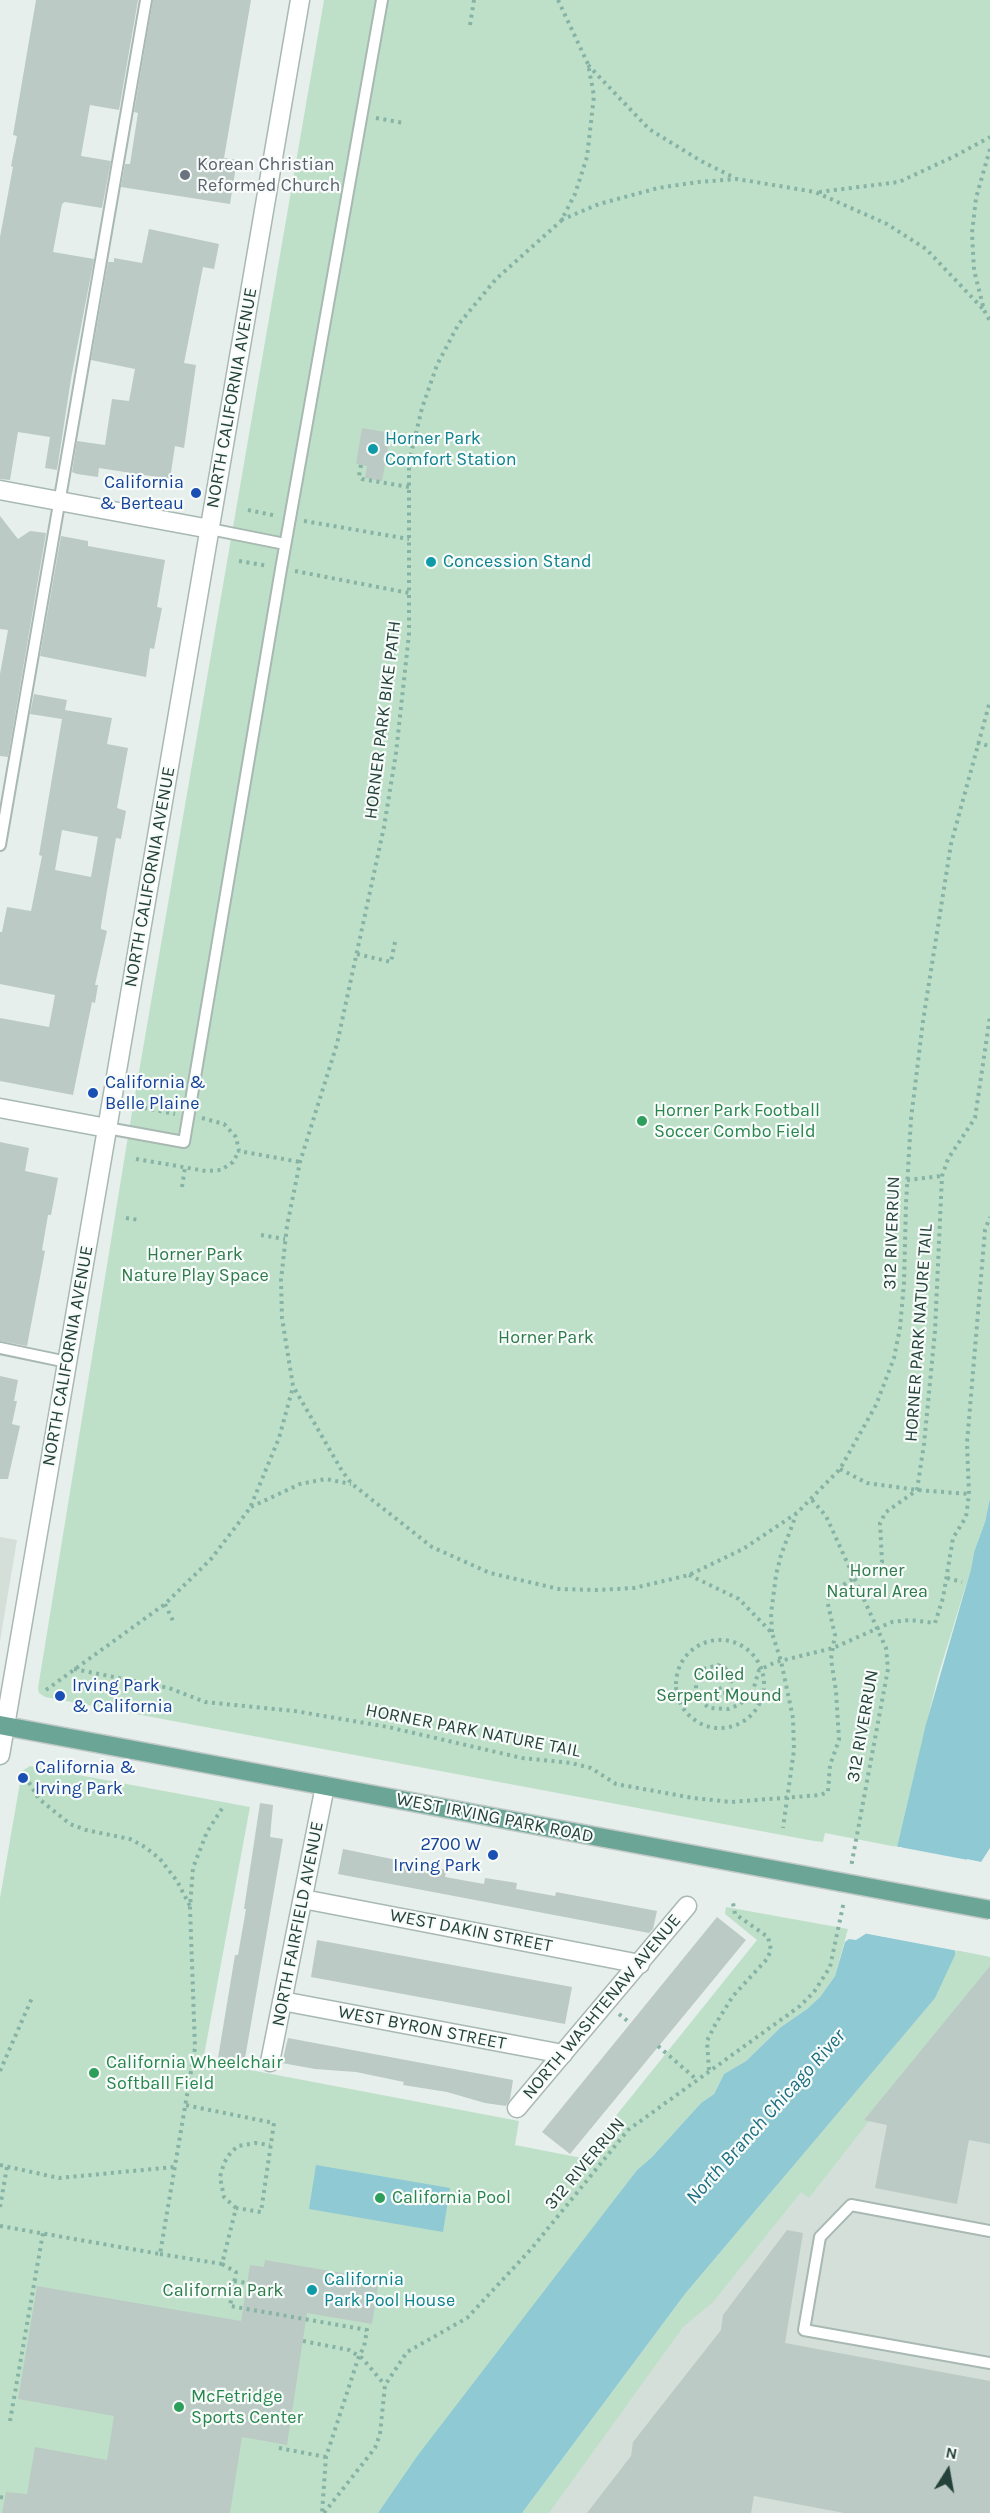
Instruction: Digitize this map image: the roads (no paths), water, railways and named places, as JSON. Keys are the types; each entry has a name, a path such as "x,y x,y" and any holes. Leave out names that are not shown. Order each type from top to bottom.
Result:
{"main road":[{"name":"WEST IRVING PARK ROAD","path":"3,1725 990,1910"}],"street":[{"name":"NORTH CALIFORNIA AVENUE","path":"0,1755 3,1725 68,1362 300,0"},
{"path":"0,490 210,529"},
{"path":"0,1108 107,1128"},
{"name":"NORTH FAIRFIELD AVENUE","path":"270,2062 325,1786"},
{"name":"WEST DAKIN STREET","path":"303,1899 640,1964"},
{"name":"NORTH WASHTENAW AVENUE","path":"517,2108 687,1906"},
{"name":"WEST BYRON STREET","path":"282,2001 562,2054"}],"lane":[{"path":"0,845 146,0"},
{"path":"107,1128 184,1142 285,544 382,0"},
{"path":"210,529 285,544"},
{"path":"0,1348 68,1362"},
{"path":"990,2231 851,2205 820,2237 804,2330 990,2363"}],"water":[{"name":"North Branch Chicago River","path":"990,1498 990,1848 981,1862 967,1859 950,1949 955,1950 955,1955 935,1998 685,2294 522,2513 378,2513 418,2455 637,2170 652,2157 701,2103 714,2094 724,2074 746,2061 781,2027 820,1997 835,1976 845,1942 849,1939 856,1940 867,1933 885,1937 902,1847 897,1847 926,1724"},
{"name":"California Pool","path":"316,2165 450,2188 443,2232 309,2209"}],"place":[{"name":"Korean Christian Reformed Church","path":"185,175"},
{"name":"Horner Park Comfort Station","path":"373,449"},
{"name":"California & Berteau","path":"196,493"},
{"name":"Concession Stand","path":"431,562"},
{"name":"California & Belle Plaine","path":"93,1093"},
{"name":"Horner Park Football Soccer Combo Field","path":"642,1121"},
{"name":"Irving Park & California","path":"60,1696"},
{"name":"California & Irving Park","path":"23,1778"},
{"name":"2700 W Irving Park","path":"493,1855"},
{"name":"California Wheelchair Softball Field","path":"94,2073"},
{"name":"California Pool","path":"380,2198"},
{"name":"California Park Pool House","path":"312,2290"},
{"name":"McFetridge Sports Center","path":"179,2407"}],"park label":[{"name":"Horner Park Nature Play Space","path":"195,1265"},
{"name":"Horner Park","path":"546,1338"},
{"name":"Horner Natural Area","path":"877,1581"},
{"name":"Coiled Serpent Mound","path":"719,1685"},
{"name":"California Park","path":"223,2291"}]}
